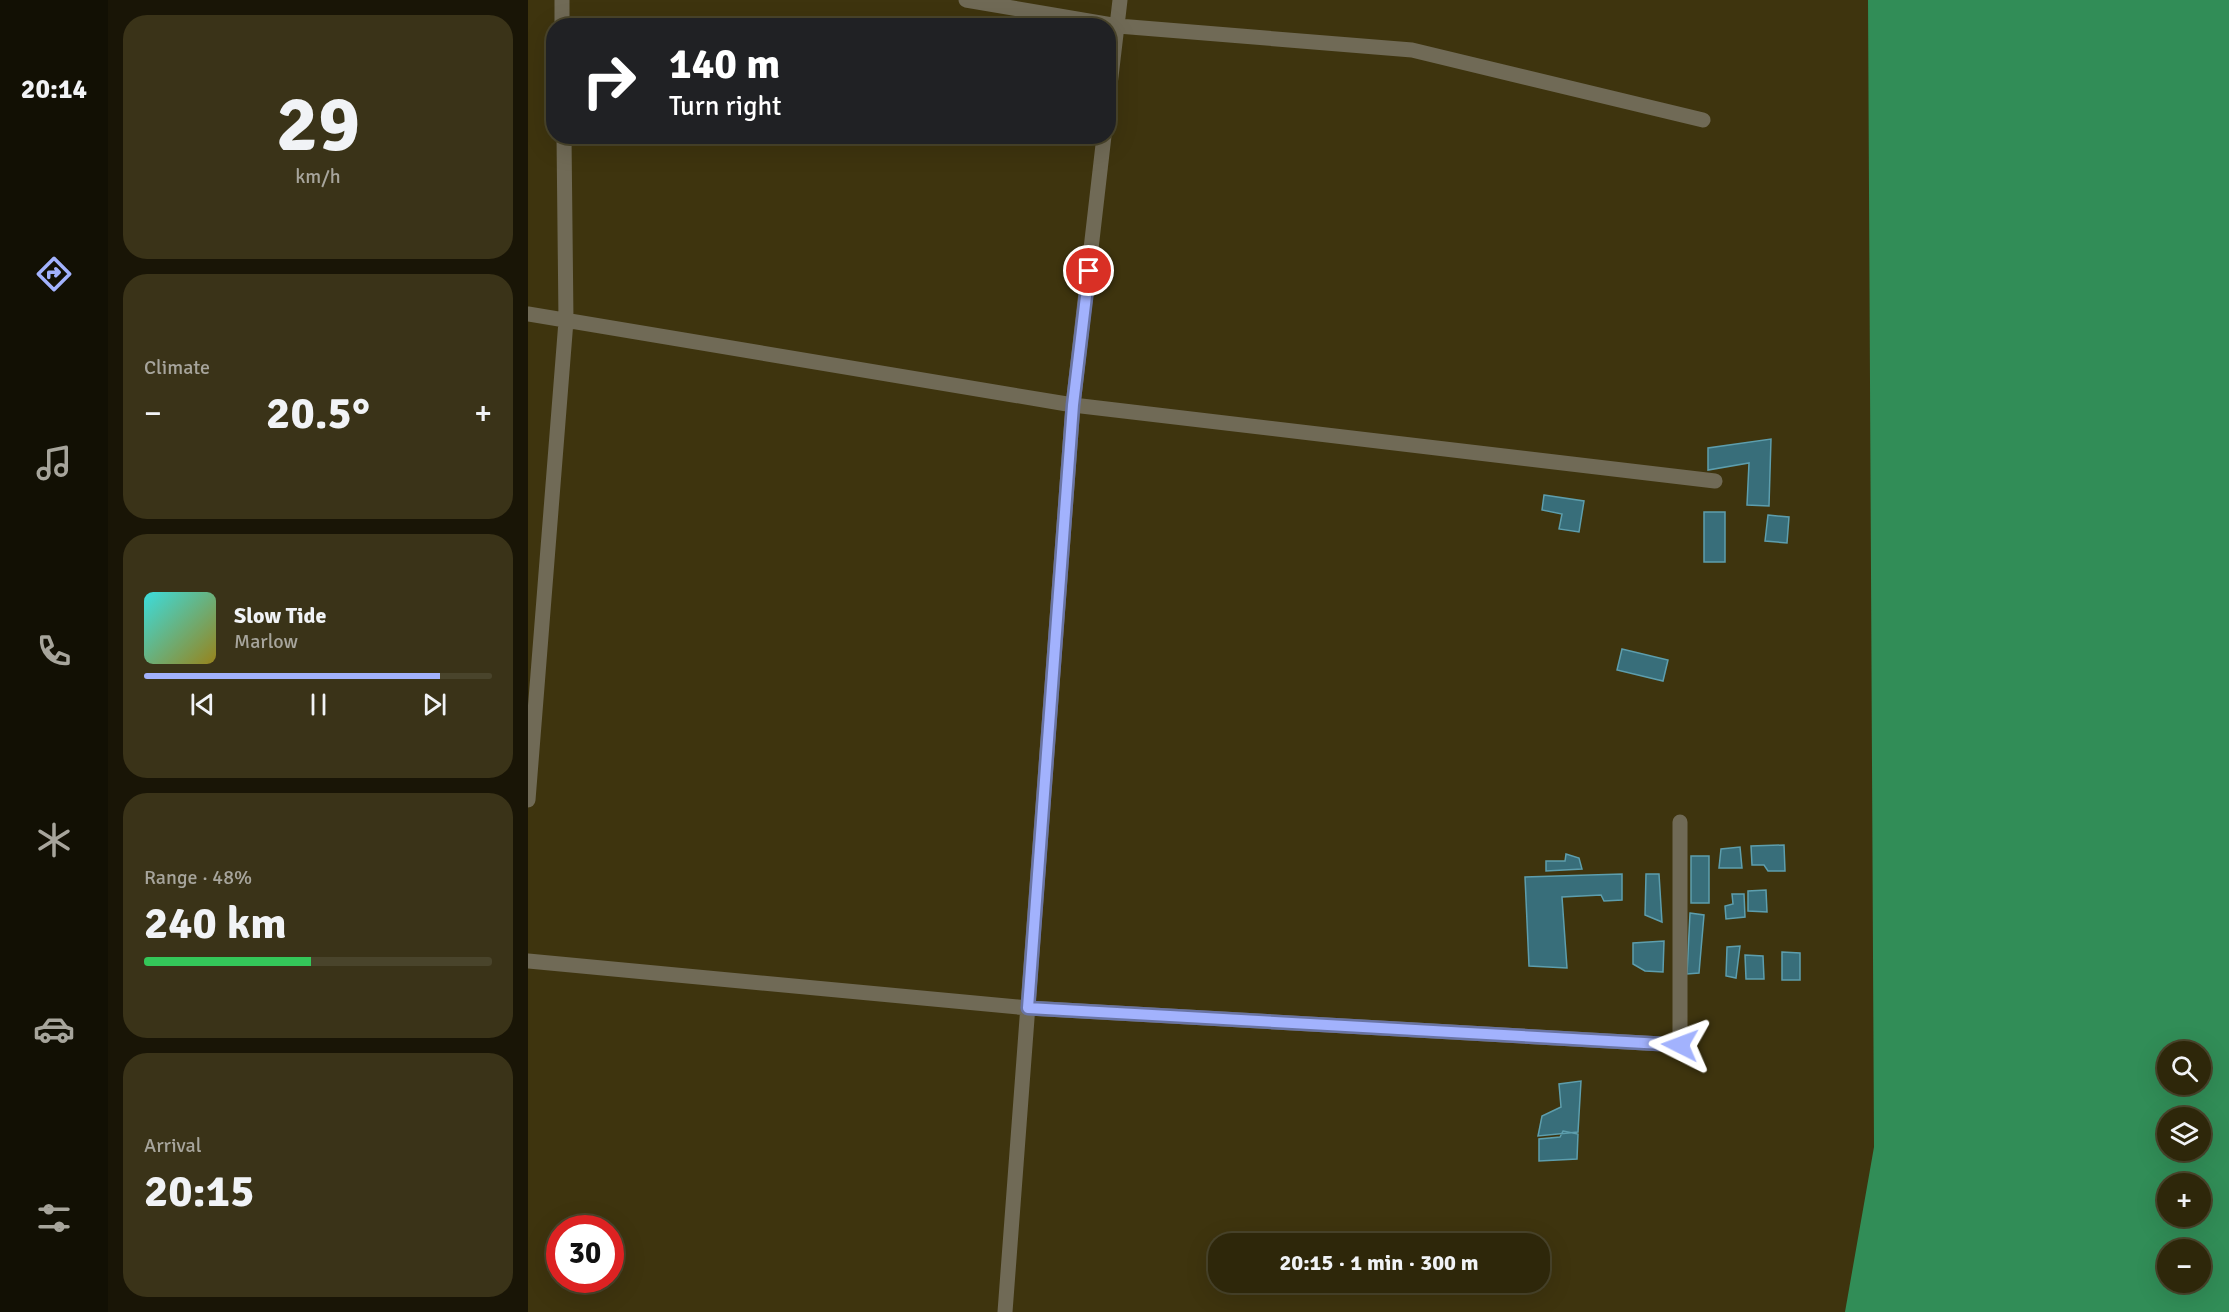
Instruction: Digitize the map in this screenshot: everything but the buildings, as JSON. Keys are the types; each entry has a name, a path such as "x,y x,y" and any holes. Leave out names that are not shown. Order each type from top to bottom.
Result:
{"street":[{"path":"562,0 562,18"},
{"path":"966,0 1071,18"},
{"path":"1116,41 1120,0"},
{"path":"1118,26 1412,50 1703,120"},
{"path":"528,800 566,321 564,144"},
{"path":"1005,1312 1073,405 1103,144"},
{"path":"528,314 1073,405 1714,481"},
{"path":"528,961 1028,1008 1680,1045 1680,822"}],"shaded area":[{"path":"1868,0 2229,0 2229,1312 1845,1312 1874,1147"}],"route":[{"path":"1089,271 1073,405 1028,1008 1680,1045"}]}
